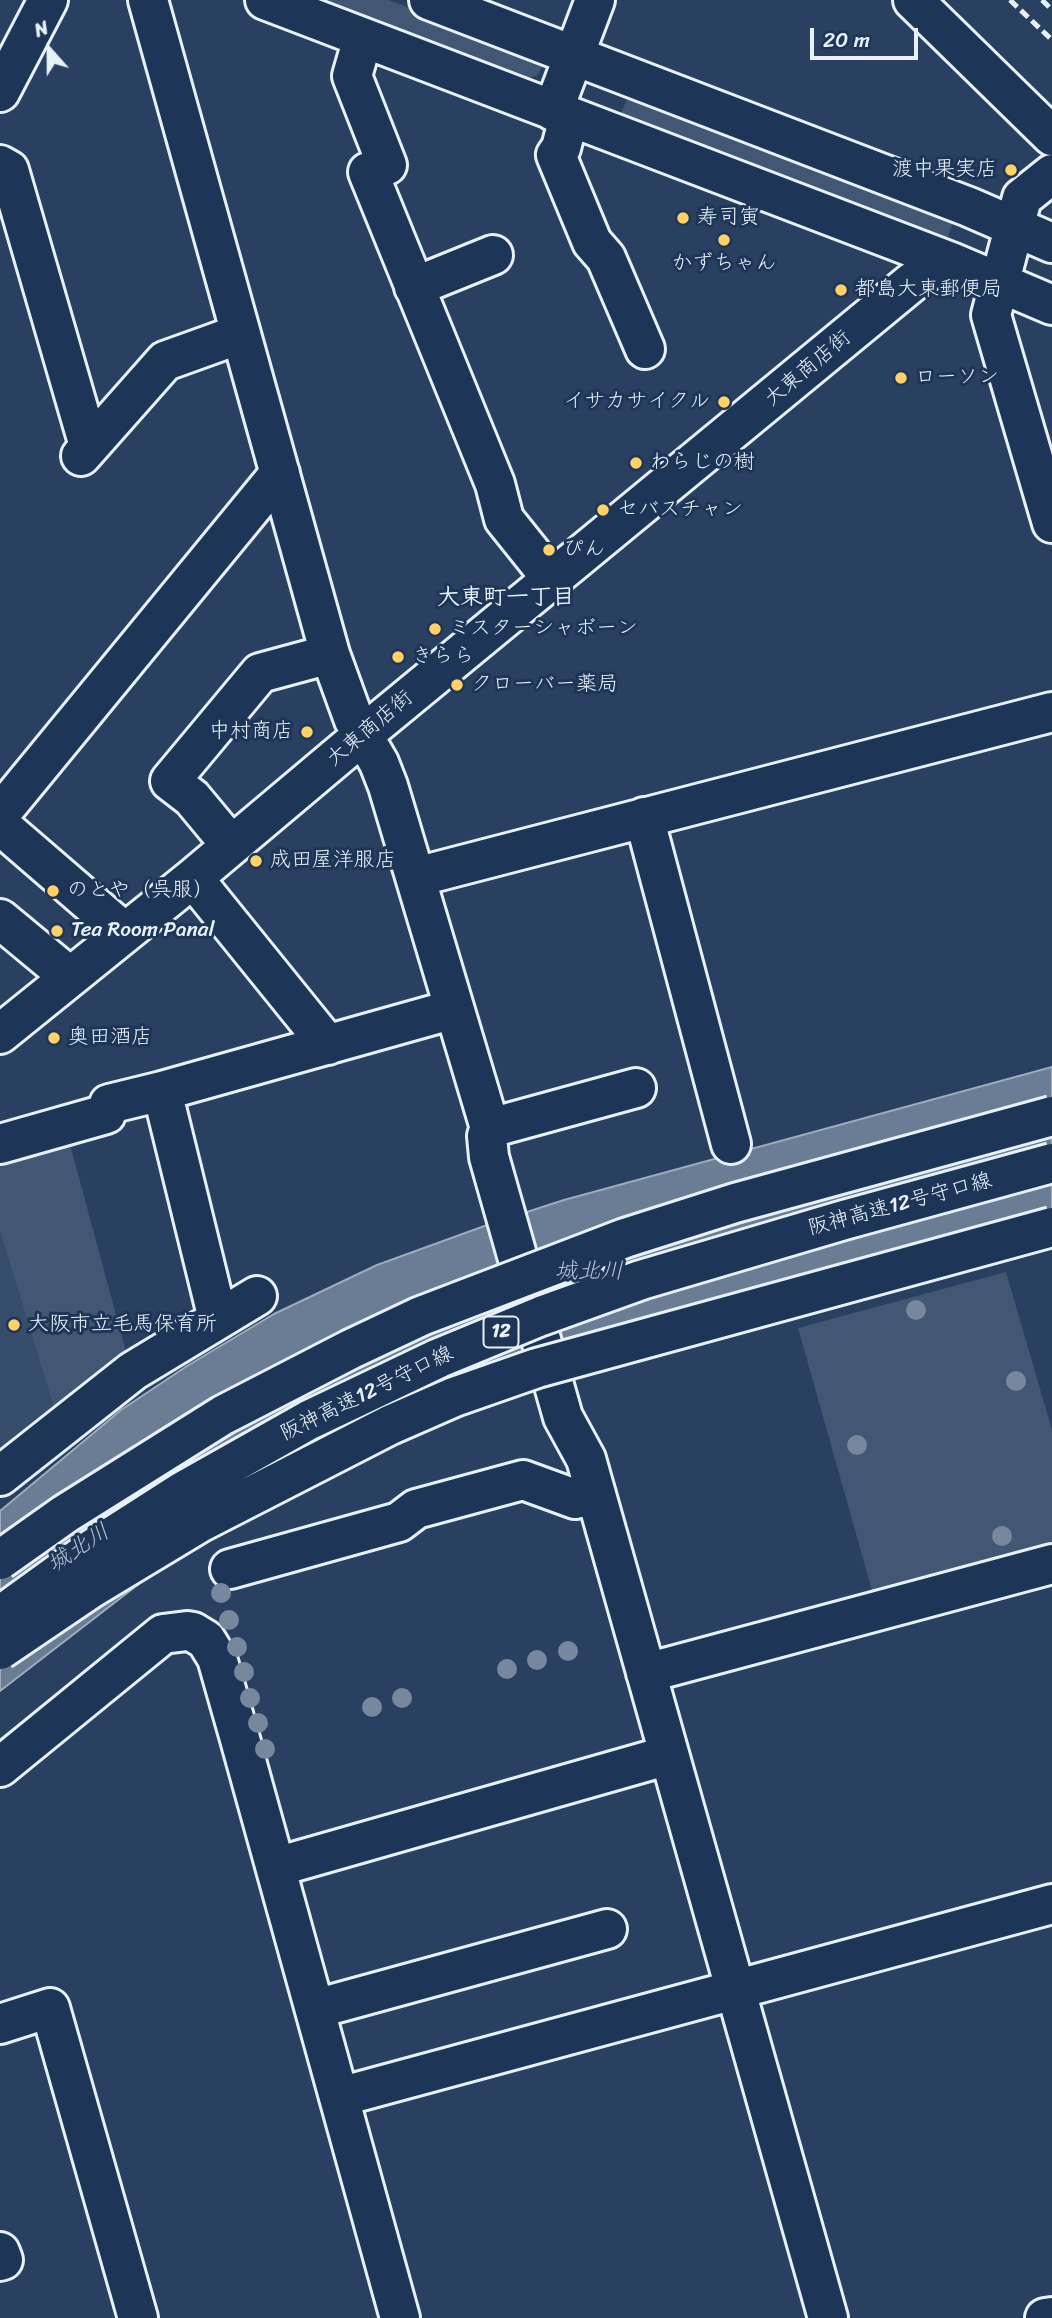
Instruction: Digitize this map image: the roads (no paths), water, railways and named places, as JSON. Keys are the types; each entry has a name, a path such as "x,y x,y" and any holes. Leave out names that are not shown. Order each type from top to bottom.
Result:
{"main road":[{"path":"0,92 47,0"},
{"path":"148,0 330,654 354,720 364,734 388,786 416,877 489,1128 486,1146 557,1397 563,1417 581,1445 586,1459 828,2318"},
{"path":"265,0 1052,304"},
{"path":"429,0 1052,243"},
{"path":"595,0 574,55 561,114 561,148 556,155 592,242 606,258 645,349"},
{"path":"913,0 1052,136"},
{"path":"363,38 352,76 387,165 368,172 495,484 504,519 552,579"},
{"path":"0,165 9,170 85,451 165,361 240,334"},
{"path":"1052,174 1022,198 991,315 1052,523"},
{"path":"414,287 493,255"},
{"name":"大東商店街","path":"0,1034 903,290 943,260"},
{"path":"0,814 280,473"},
{"path":"232,845 192,798 170,781 260,673 330,654"},
{"path":"416,877 1052,712"},
{"path":"644,817 731,1144"},
{"path":"0,825 124,932"},
{"path":"193,877 328,1045"},
{"path":"0,919 70,977"},
{"path":"0,1144 106,1114 109,1104 454,1009"},
{"path":"489,1128 636,1088"},
{"path":"162,1091 218,1319"},
{"name":"12","path":"0,1560 65,1514 223,1415 421,1316 625,1237 747,1200 1052,1116"},
{"name":"阪神高速12号守口線","path":"0,1616 94,1548 183,1491 309,1420 439,1357 641,1280 844,1220 1052,1163"},
{"path":"0,1650 90,1589 201,1522 390,1425 454,1397 537,1368 1052,1227"},
{"path":"0,1476 132,1371 257,1296"},
{"path":"230,1569 399,1522 416,1509 523,1480 575,1499 596,1494"},
{"path":"646,1672 1052,1564"},
{"path":"0,1767 163,1634 176,1630 194,1632 206,1640 217,1658 400,2318"},
{"path":"276,1867 669,1755"},
{"path":"339,2097 1052,1904"},
{"path":"315,2009 607,1929"},
{"path":"0,2024 50,2008 138,2318"},
{"path":"0,2252 0,2261"},
{"path":"1045,2318 1052,2316"}],"water":[{"name":"城北川","path":"1052,1067 1052,1224 319,1445 0,1691 0,1511 121,1410 187,1366 274,1314 377,1265 564,1200"}],"railway":[{"path":"1010,0 1052,40"},
{"path":"1042,0 1052,10"}],"place":[{"name":"渡中果実店","path":"1011,170"},
{"name":"寿司寅","path":"683,218"},
{"name":"かずちゃん","path":"724,240"},
{"name":"都島大東郵便局","path":"841,290"},
{"name":"ローソン","path":"901,378"},
{"name":"イサカサイクル","path":"724,402"},
{"name":"わらじの樹","path":"636,463"},
{"name":"セバスチャン","path":"603,510"},
{"name":"ぴん","path":"549,550"},
{"name":"ミスターシャボーン","path":"435,629"},
{"name":"きらら","path":"398,657"},
{"name":"クローバー薬局","path":"457,685"},
{"name":"中村商店","path":"307,732"},
{"name":"成田屋洋服店","path":"256,861"},
{"name":"のとや（呉服）","path":"53,891"},
{"name":"Tea Room Panal","path":"57,931"},
{"name":"奥田酒店","path":"54,1038"},
{"name":"大阪市立毛馬保育所","path":"14,1325"}],"district":[{"name":"大東町一丁目","path":"506,598"}]}
